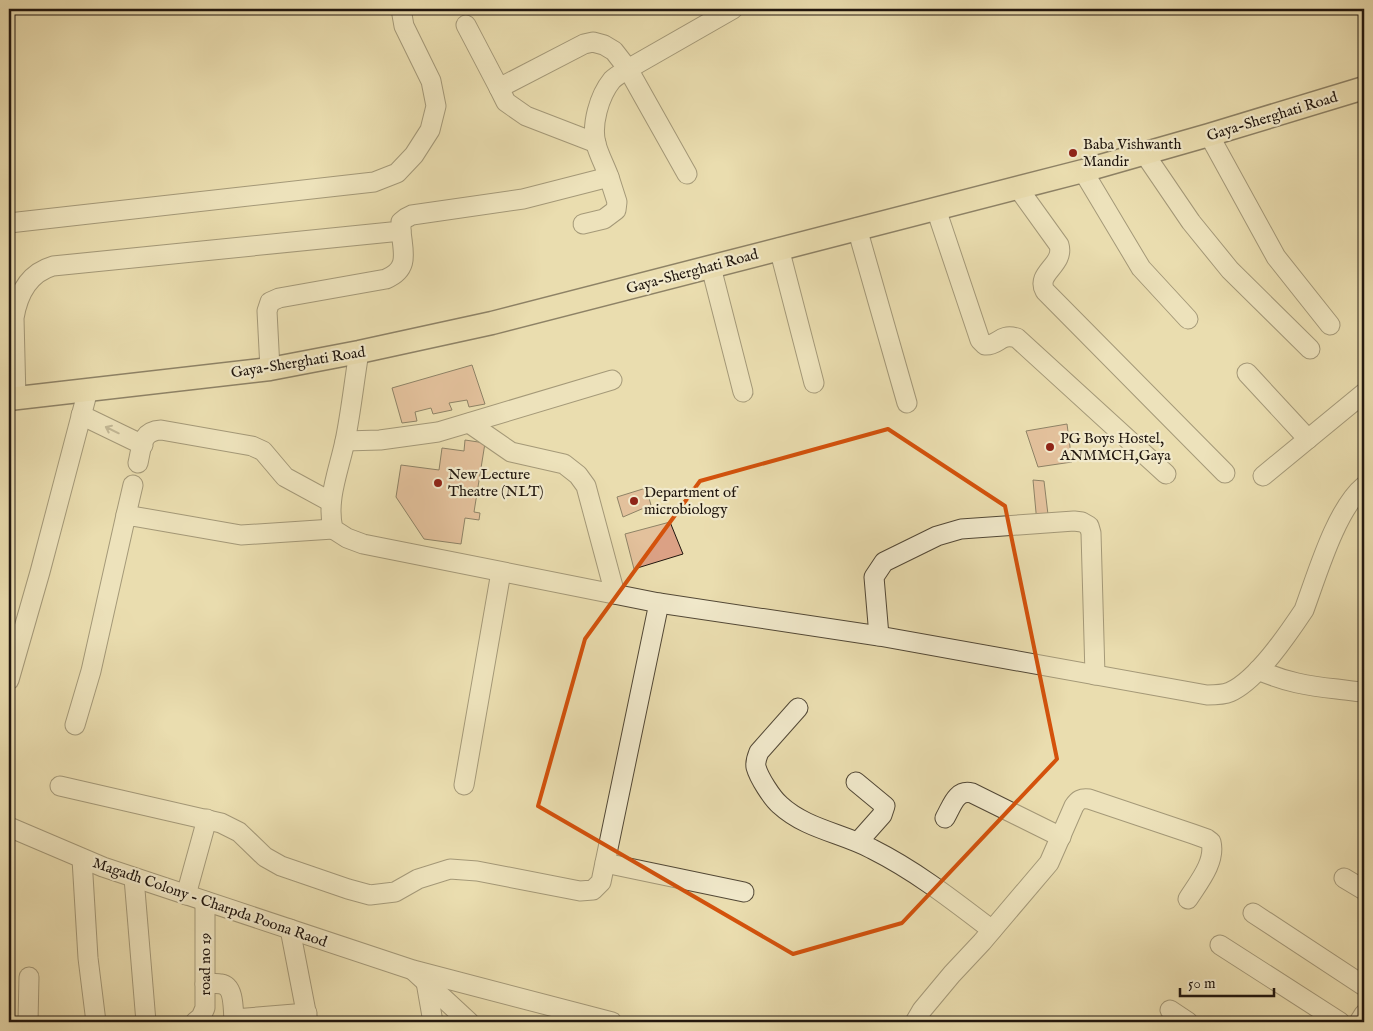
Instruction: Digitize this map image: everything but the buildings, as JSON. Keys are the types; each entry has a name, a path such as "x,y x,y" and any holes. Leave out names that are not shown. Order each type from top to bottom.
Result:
{"main road":[{"name":"Gaya-Sherghati Road","path":"12,399 270,369 492,323 1083,171 1364,88"}],"street":[{"path":"9,223 374,182 398,172 414,155 430,130 436,106 432,81 404,26 401,9"},
{"path":"583,224 604,219 616,210 617,202 596,143 594,129 606,90 613,79 733,9"},
{"path":"466,25 506,102 526,116 596,143"},
{"path":"499,88 584,44 594,42 604,45 614,51 628,69 687,174"},
{"path":"1209,135 1276,257 1330,325"},
{"path":"1144,153 1214,252 1310,349"},
{"path":"1083,171 1141,268 1188,319"},
{"path":"270,369 267,311 270,302 279,298 386,278 397,274 402,267 404,258 401,222 406,218 412,215 522,199 609,177"},
{"path":"1018,188 1059,245 1060,251 1057,261 1042,281 1045,291 1225,473"},
{"path":"936,209 980,340 985,345 991,346 1009,336 1017,338 1166,474"},
{"path":"857,228 908,403"},
{"path":"12,399 14,318 16,307 32,277 42,269 54,266 401,231"},
{"path":"779,248 814,383"},
{"path":"711,267 744,392"},
{"path":"333,529 330,515 331,502 345,441 359,352"},
{"path":"1247,373 1308,439"},
{"path":"345,441 380,440 438,432 612,380"},
{"path":"9,680 40,572 88,390"},
{"path":"1263,476 1364,393"},
{"path":"81,415 141,454 148,434 153,430 252,446 263,451 285,477 331,502"},
{"path":"469,423 511,452 564,464 578,475 586,486 615,594"},
{"path":"75,725 91,671 133,485"},
{"path":"126,515 241,535 333,529 347,538 363,544 659,603 879,636 1207,696 1231,692 1258,670 1304,610 1341,516 1355,494 1364,486"},
{"path":"879,636 874,577 884,562 938,536 961,529 1082,522 1089,526 1091,533 1095,675"},
{"path":"464,785 501,572"},
{"path":"60,786 221,823 239,832 265,857 281,866 370,895 396,892 418,879 450,869 477,871 580,891 593,890 600,882 605,863 659,603"},
{"path":"1258,670 1279,680 1294,684 1364,692"},
{"path":"798,708 758,752 756,767 771,796 796,818 858,842 935,886 992,930"},
{"path":"856,782 886,806 882,815 858,842"},
{"path":"945,818 960,793 966,792 972,793 1061,837"},
{"path":"915,1022 922,1010 952,974 1049,863 1074,806 1083,798 1207,839 1212,846 1210,861 1188,899"},
{"path":"186,895 208,819"},
{"name":"Magadh Colony - Charpda Poona Raod","path":"9,827 82,859 134,878 290,929 420,976 612,1022"},
{"path":"82,859 88,958 96,1022"},
{"path":"605,863 744,892"},
{"path":"134,878 146,1022"},
{"path":"1344,878 1364,890"},
{"name":"road no 19","path":"195,1022 201,1017 205,1008 206,901"},
{"path":"1253,913 1364,986"},
{"path":"205,984 228,986 231,991 234,1020 308,1018 290,929"},
{"path":"1220,945 1340,1022"},
{"path":"420,976 433,1022"},
{"path":"420,976 469,1022"},
{"path":"28,1022 29,977"},
{"path":"1170,1010 1188,1022"},
{"path":"1359,1022 1364,1014"}],"highlighted area":[{"path":"888,429 1005,506 1057,759 902,923 793,954 538,806 585,639 700,481"}],"place":[{"name":"Baba Vishwanth Mandir","path":"1073,153"},
{"name":"PG Boys Hostel, ANMMCH,Gaya","path":"1050,447"},
{"name":"New Lecture Theatre (NLT)","path":"438,483"},
{"name":"Department of microbiology","path":"634,501"}]}
